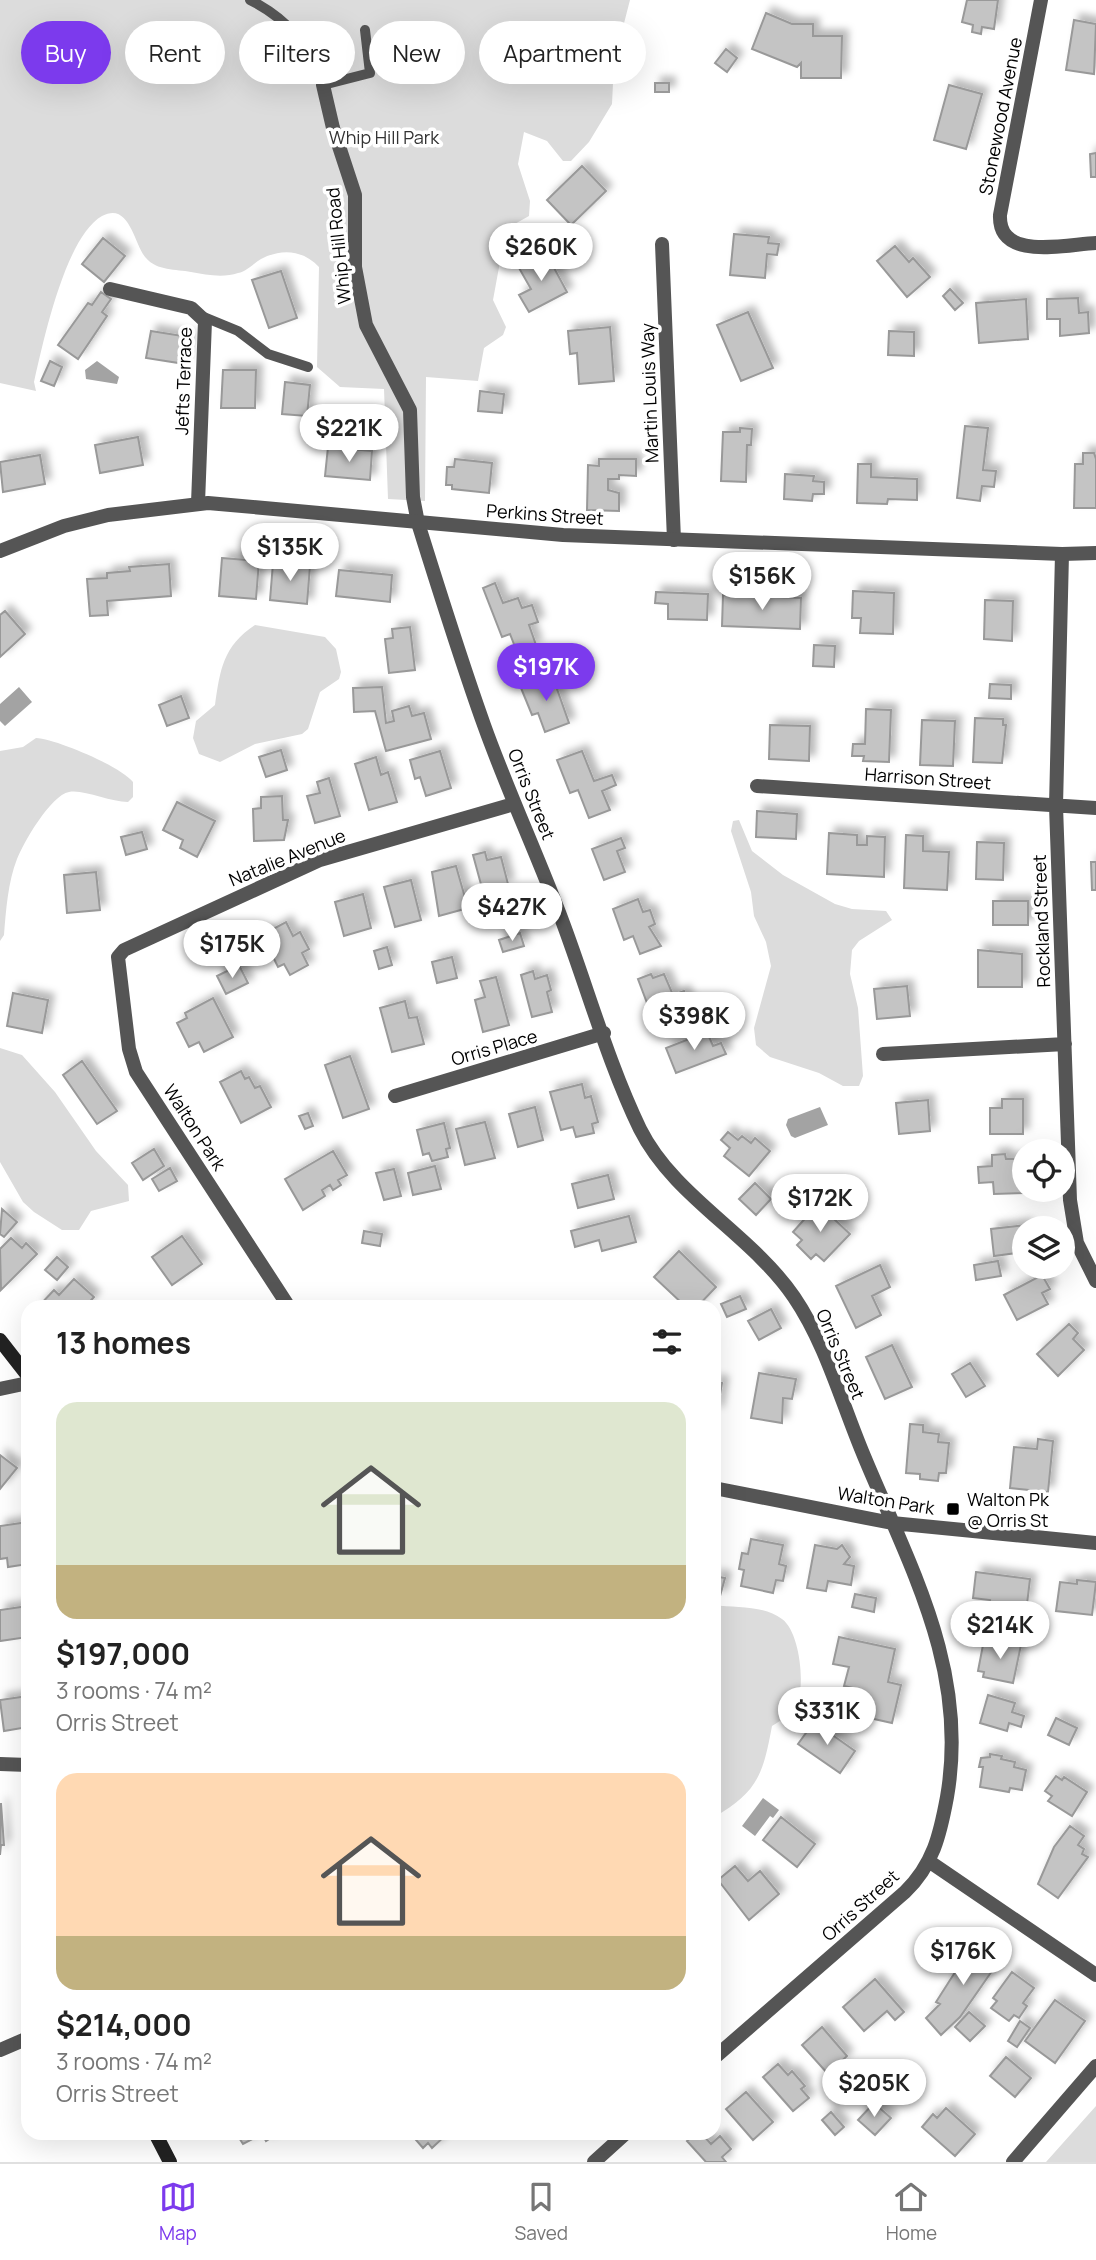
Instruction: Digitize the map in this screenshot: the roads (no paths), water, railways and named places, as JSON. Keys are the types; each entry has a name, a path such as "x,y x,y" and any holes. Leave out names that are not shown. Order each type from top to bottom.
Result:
{"main road":[{"path":"0,1340 21,1367"},
{"path":"159,2140 170,2162"}],"street":[{"name":"Stonewood Avenue","path":"1041,0 1000,215 1002,231 1016,244 1027,247 1096,243"},
{"name":"Whip Hill Road","path":"323,85 333,128 355,195 355,267 366,325 410,410 413,497 418,523"},
{"name":"Martin Louis Way","path":"662,244 674,540"},
{"name":"Jefts Terrace","path":"110,289 191,308 204,317 207,329 198,503"},
{"name":"Perkins Street","path":"0,551 64,526 108,515 198,503 513,532 1062,554 1096,553"},
{"name":"Orris Street","path":"418,523 484,725 632,1110 650,1146 677,1178 766,1263 794,1297 815,1336 938,1639 951,1703 951,1773 937,1846 930,1862 905,1892 721,2052"},
{"name":"Rockland Street","path":"1062,554 1056,806 1072,1215 1077,1243 1096,1281"},
{"name":"Harrison Street","path":"757,786 1096,808"},
{"name":"Natalie Avenue","path":"121,951 320,860 514,804"},
{"name":"Walton Park","path":"121,951 117,964 129,1049 136,1072 284,1300"},
{"name":"Orris Place","path":"395,1096 604,1033"},
{"path":"883,1054 1065,1045"},
{"path":"0,1389 21,1384"},
{"name":"Walton Park","path":"721,1489 892,1523 1096,1543"},
{"path":"0,1764 21,1765"},
{"path":"930,1862 1096,1975"},
{"path":"0,2050 21,2041"},
{"path":"1013,2162 1096,2066"},
{"path":"594,2162 615,2140"}],"lane":[{"path":"250,0 271,11 300,38 323,85 370,74 365,30"},
{"path":"204,317 237,331 268,354 308,367"}],"place":[{"name":"Walton Pk @ Orris St","path":"953,1509"}],"park label":[{"name":"Whip Hill Park","path":"384,137"}]}
